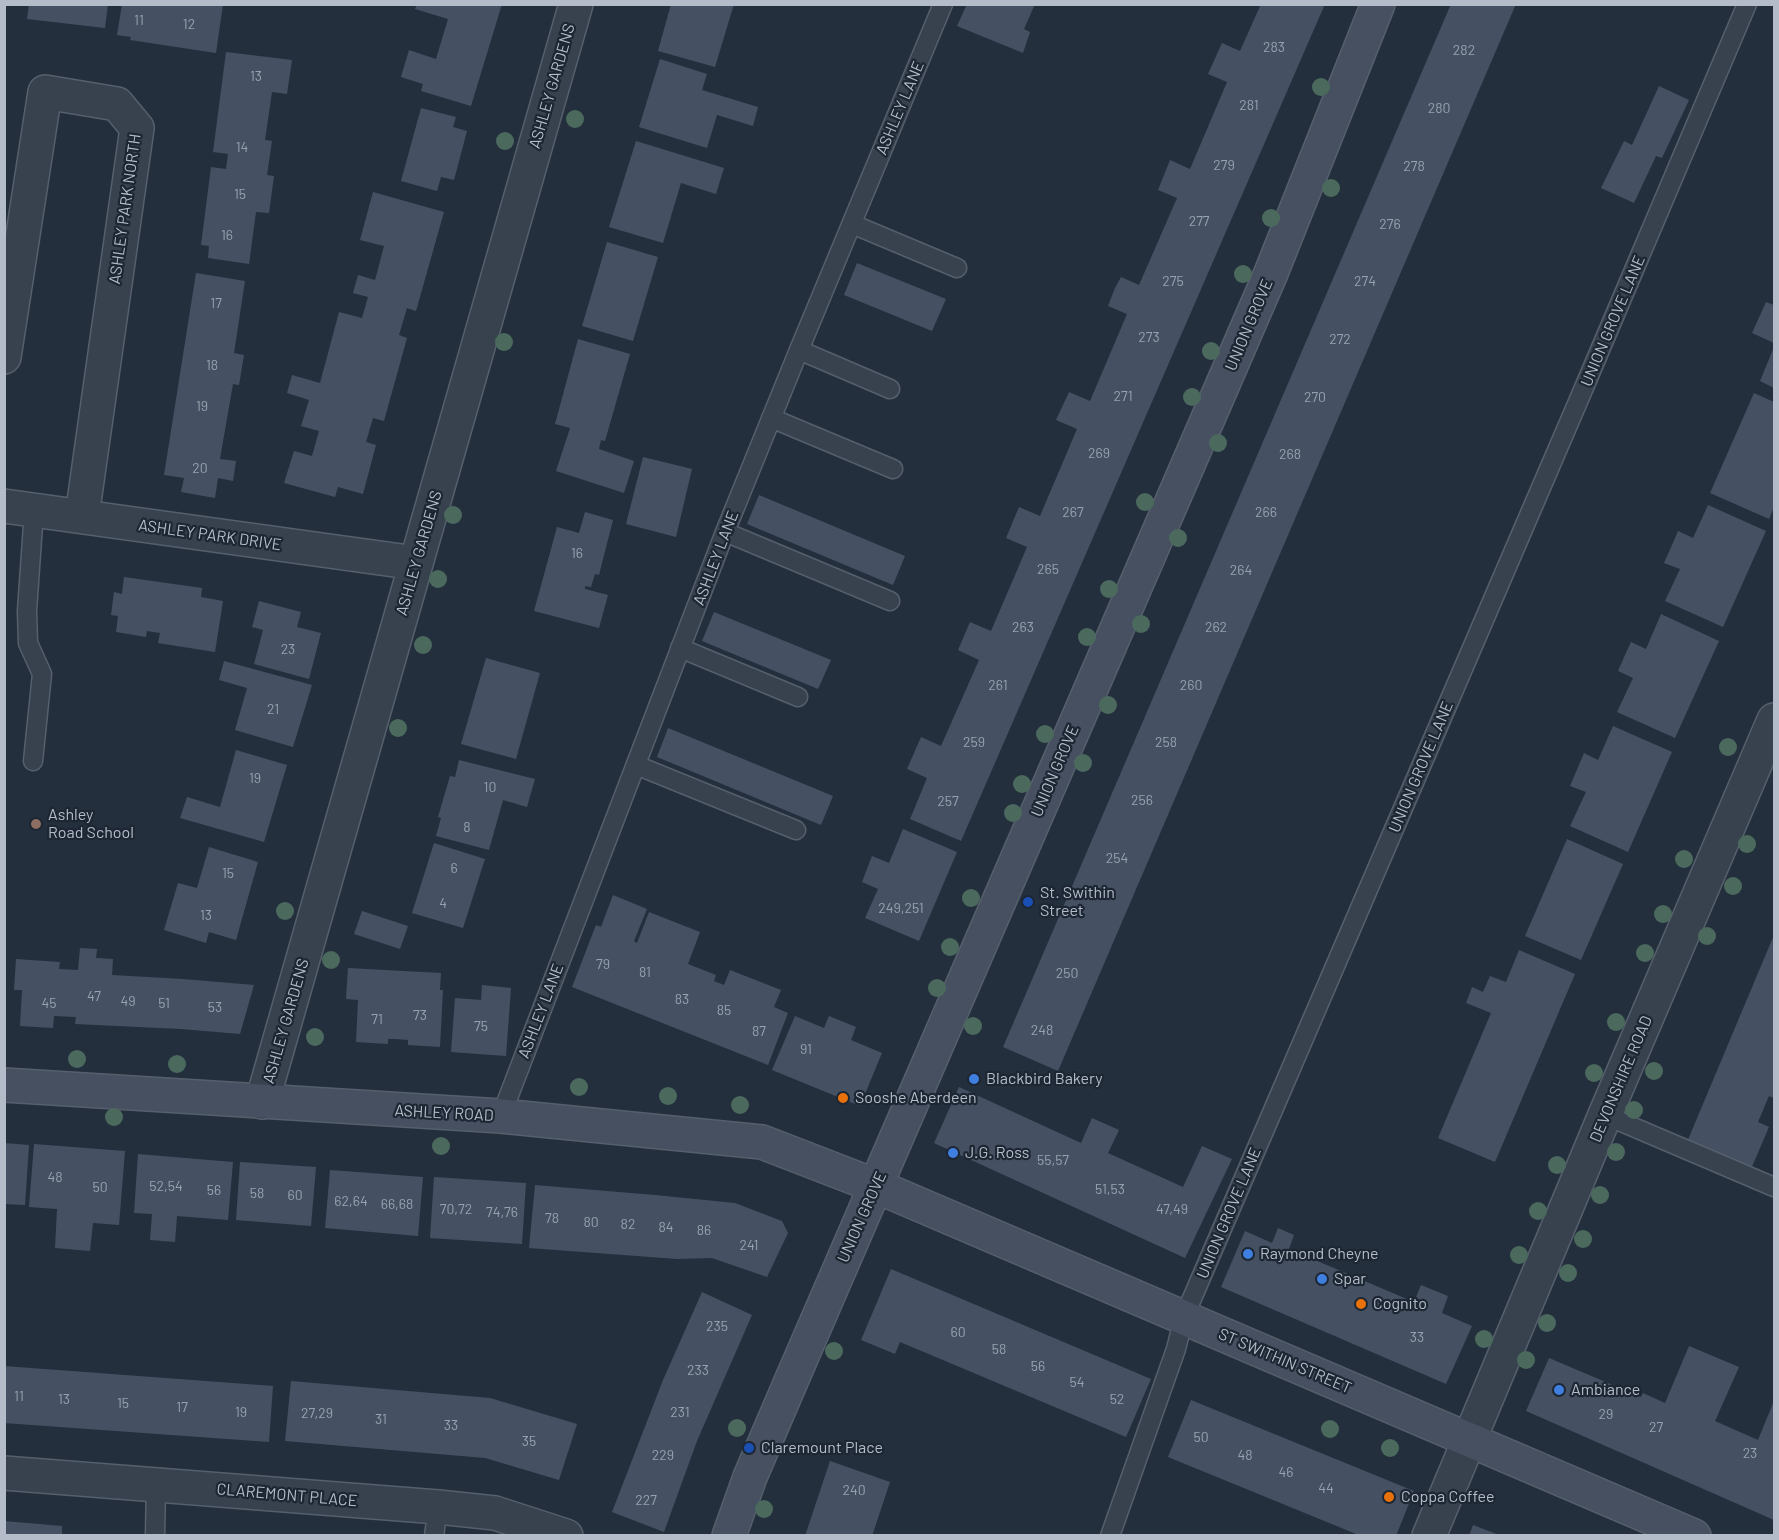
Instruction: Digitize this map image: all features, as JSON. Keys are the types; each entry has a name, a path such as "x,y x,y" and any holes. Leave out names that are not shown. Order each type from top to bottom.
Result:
{"street":[{"name":"ASHLEY GARDENS","path":"262,1102 576,4"},
{"name":"UNION GROVE","path":"729,1536 750,1477 1271,273 1378,4"},
{"name":"ASHLEY PARK NORTH","path":"4,357 45,92 117,104 137,128 82,516"},
{"name":"ASHLEY PARK DRIVE","path":"19,508 416,563"},
{"name":"DEVONSHIRE ROAD","path":"1429,1536 1605,1115 1774,720"},
{"name":"ASHLEY ROAD","path":"4,1085 501,1116 762,1142 876,1186"},
{"name":"ST SWITHIN STREET","path":"876,1186 1694,1536"},
{"name":"CLAREMONT PLACE","path":"4,1473 156,1484 436,1521 495,1513 566,1536"}],"lane":[{"name":"ASHLEY LANE","path":"501,1116 725,532 943,4"},
{"name":"UNION GROVE LANE","path":"1110,1536 1176,1349 1184,1317 1576,408 1747,4"},
{"path":"852,225 957,268"},
{"path":"799,350 890,389"},
{"path":"771,418 893,469"},
{"path":"19,508 28,643 42,674 33,761"},
{"path":"725,532 890,602"},
{"path":"681,648 798,697"},
{"path":"636,765 796,830"},
{"path":"1605,1115 1774,1187"},
{"path":"154,1536 156,1484"}],"building":[{"path":"29,4 108,4 105,28 27,19"},
{"path":"122,4 223,4 216,53 130,40 131,37 117,35"},
{"path":"417,4 502,4 471,106 421,91 423,84 401,77 409,50 436,59 448,19 415,9"},
{"path":"671,4 734,4 715,67 658,51"},
{"path":"967,4 1035,4 1024,29 1030,32 1023,53 957,26"},
{"path":"1261,4 1325,4 961,841 910,819 927,778 907,769 921,737 941,746 979,660 958,650 970,622 991,631 1027,547 1006,538 1019,507 1040,516 1077,429 1056,420 1069,392 1090,401 1127,314 1108,306 1115,288 1121,277 1139,285 1177,198 1158,190 1170,160 1190,169 1227,82 1208,74 1222,43 1240,51"},
{"path":"1451,4 1516,4 1058,1071 1003,1047"},
{"path":"226,52 292,60 287,94 272,92 265,140 272,141 267,175 274,176 269,213 256,212 249,264 208,258 209,246 201,245 211,167 226,169 228,154 213,152"},
{"path":"660,59 707,74 702,90 758,107 753,126 717,115 707,148 639,127"},
{"path":"1659,86 1689,100 1662,158 1656,156 1634,203 1601,188 1624,141 1632,145"},
{"path":"421,108 456,117 453,127 467,131 454,180 441,177 437,191 401,181"},
{"path":"636,141 724,168 716,194 681,183 663,243 609,227"},
{"path":"373,192 444,212 416,311 407,308 399,335 407,338 384,421 373,418 366,442 376,445 363,494 338,487 335,497 284,483 294,451 312,456 319,431 301,426 309,400 287,393 292,375 320,383 339,312 362,318 368,297 353,293 358,275 375,280 384,246 360,240"},
{"path":"607,242 658,257 633,341 582,326"},
{"path":"857,263 946,299 932,331 844,295"},
{"path":"196,273 245,281 234,353 244,355 239,385 233,384 220,459 236,461 233,481 218,478 215,498 181,492 184,478 164,475"},
{"path":"1766,302 1774,305 1774,343 1752,333"},
{"path":"578,339 630,354 605,441 601,440 599,449 634,461 624,493 556,471 570,428 555,424"},
{"path":"1774,347 1774,388 1760,381"},
{"path":"1754,393 1774,402 1774,507 1769,519 1710,493"},
{"path":"643,457 692,469 676,537 626,524"},
{"path":"759,495 905,556 893,585 747,524"},
{"path":"1708,505 1766,531 1723,627 1665,601 1680,569 1664,563 1678,531 1693,538"},
{"path":"585,512 613,520 599,575 595,574 591,587 585,586 585,589 608,595 599,628 534,611 557,527 579,533"},
{"path":"124,577 202,588 201,597 223,601 215,652 158,643 160,633 147,631 146,637 116,632 118,616 111,615 114,592 122,594"},
{"path":"259,601 301,612 297,627 321,633 309,679 254,664 263,630 252,627"},
{"path":"714,612 831,660 818,689 702,641"},
{"path":"1661,614 1719,641 1675,738 1617,712 1633,678 1618,671 1625,655 1631,642 1646,649"},
{"path":"486,658 540,673 516,759 461,744"},
{"path":"224,661 312,685 293,747 235,730 247,688 219,680"},
{"path":"1613,726 1672,752 1628,852 1570,826 1586,792 1570,786 1584,753 1598,760"},
{"path":"668,728 833,796 821,825 657,757"},
{"path":"236,750 287,765 264,842 180,818 187,797 220,807"},
{"path":"459,760 535,779 527,807 503,800 489,850 436,836 441,818 438,817 450,776 455,777"},
{"path":"903,829 957,852 919,941 865,918 878,889 862,882 872,856 889,863"},
{"path":"1567,839 1623,864 1581,960 1525,936"},
{"path":"434,843 485,859 463,928 412,913"},
{"path":"209,847 258,862 236,940 209,932 206,943 164,930 178,883 197,888"},
{"path":"613,895 647,909 634,941 637,943 649,912 700,932 688,964 716,975 714,981 724,985 730,970 781,990 774,1007 788,1013 768,1065 572,987 596,925 601,927"},
{"path":"362,911 408,926 400,949 354,934"},
{"path":"1774,935 1774,1098 1769,1096 1758,1122 1769,1127 1751,1169 1687,1142"},
{"path":"80,948 97,949 96,958 113,959 112,975 254,985 240,1034 75,1024 76,1017 54,1016 53,1028 20,1026 22,990 14,990 16,959 60,962 59,969 78,970"},
{"path":"1519,950 1575,974 1495,1162 1438,1138 1491,1013 1466,1003 1472,987 1483,992 1490,976 1506,982"},
{"path":"348,968 441,973 440,990 443,990 440,1047 408,1045 408,1040 396,1039 388,1039 388,1044 356,1042 358,1000 346,999"},
{"path":"482,985 511,988 506,1056 451,1052 455,998 481,1000"},
{"path":"795,1016 824,1028 829,1016 856,1027 851,1040 882,1053 860,1106 772,1070"},
{"path":"959,1087 1081,1143 1092,1118 1119,1130 1108,1153 1183,1187 1202,1146 1232,1159 1185,1258 934,1143"},
{"path":"4,1143 29,1145 25,1205 4,1204"},
{"path":"34,1144 125,1151 119,1225 93,1223 90,1251 55,1248 57,1209 29,1207"},
{"path":"138,1154 233,1162 228,1220 177,1216 175,1242 150,1240 152,1214 134,1213"},
{"path":"240,1162 316,1167 311,1226 236,1220"},
{"path":"330,1170 423,1177 418,1236 325,1228"},
{"path":"434,1177 526,1183 522,1244 430,1238"},
{"path":"535,1185 735,1203 782,1221 788,1233 767,1277 712,1258 677,1259 529,1248"},
{"path":"1278,1228 1294,1235 1289,1249 1414,1302 1421,1285 1448,1296 1442,1313 1472,1326 1446,1384 1221,1287 1245,1231 1272,1243"},
{"path":"891,1269 1151,1379 1126,1437 900,1342 895,1354 861,1340"},
{"path":"702,1292 752,1315 697,1441 664,1532 612,1512 663,1380"},
{"path":"1689,1346 1739,1367 1715,1421 1758,1440 1774,1401 1774,1520 1526,1411 1549,1358 1641,1397 1643,1393 1665,1403"},
{"path":"4,1366 273,1386 269,1442 4,1423"},
{"path":"291,1381 490,1398 577,1424 559,1480 485,1458 285,1441"},
{"path":"1191,1400 1414,1491 1396,1536 1361,1536 1168,1457"},
{"path":"830,1461 890,1482 872,1536 805,1536"},
{"path":"4,1521 62,1526 62,1536 4,1536"},
{"path":"1473,1525 1499,1535 1499,1536 1469,1536"}],"place":[{"name":"Ashley Road School","path":"36,824"},
{"name":"St. Swithin Street","path":"1028,902"},
{"name":"Blackbird Bakery","path":"974,1079"},
{"name":"Sooshe Aberdeen","path":"843,1098"},
{"name":"J.G. Ross","path":"953,1153"},
{"name":"Raymond Cheyne","path":"1248,1254"},
{"name":"Spar","path":"1322,1279"},
{"name":"Cognito","path":"1361,1304"},
{"name":"Ambiance","path":"1559,1390"},
{"name":"Claremount Place","path":"749,1448"},
{"name":"Coppa Coffee","path":"1389,1497"}]}
